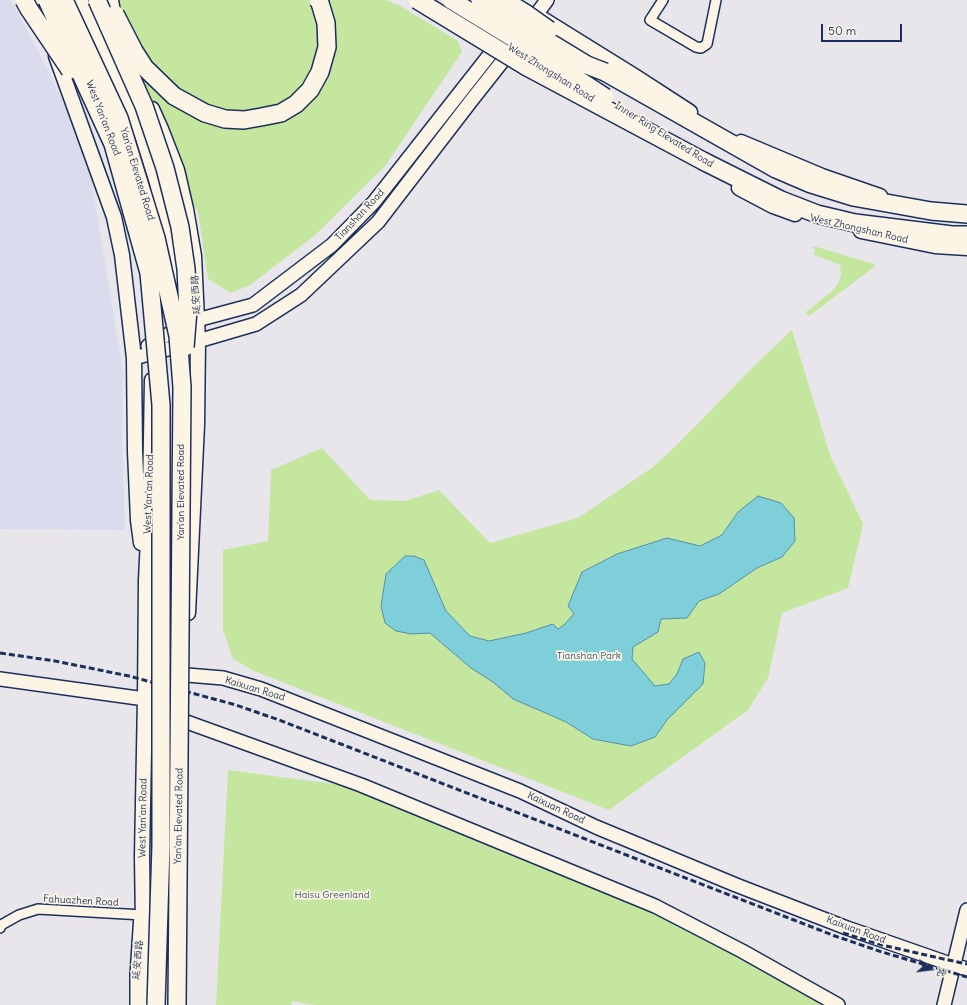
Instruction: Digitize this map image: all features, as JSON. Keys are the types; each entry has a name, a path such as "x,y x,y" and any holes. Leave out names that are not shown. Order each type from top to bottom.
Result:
{"highway":[{"name":"Yan'an Elevated Road","path":"37,0 95,102 113,144 149,273 162,405 161,845 156,1005"},
{"path":"37,0 29,10 95,102"},
{"name":"Yan'an Elevated Road","path":"64,0 119,118 141,185 156,238 178,336 182,387 178,1005"},
{"path":"96,0 144,106 165,168 180,227 186,269 188,310 182,387"},
{"path":"110,0 115,14 134,51 146,68 174,96 205,113 226,119 244,120 281,113 296,104 310,90 320,72 327,47 326,23 318,0"},
{"path":"417,0 527,67 705,162"},
{"name":"Inner Ring Elevated Road","path":"452,0 541,55 705,162 781,200 817,214 855,223 952,235 967,235"},
{"path":"480,0 588,66 605,72"},
{"path":"504,0 525,13 605,72 776,169 811,184 853,197 931,211 967,214"},
{"path":"139,1005 139,975 143,915"}],"main road":[{"path":"37,0 68,25 87,15"},
{"path":"37,0 114,217 122,255 134,358 135,451 138,520 146,580"},
{"name":"West Yan'an Road","path":"56,0 68,25 95,102 130,189 145,246 153,347 150,497 146,580 142,856 144,1005"},
{"path":"80,0 142,135 157,182 171,254 179,346 180,565 188,611 187,674 179,856 178,1005"},
{"name":"延安西路","path":"96,0 143,91 161,129 177,170 186,209 194,256 198,341 197,425 188,611"},
{"path":"110,0 127,58"},
{"name":"West Zhongshan Road","path":"425,0 499,41 712,173 773,206 824,223 935,246 967,248"},
{"path":"520,2 536,15 728,136 822,176 876,195 935,208 967,211"},
{"path":"142,135 143,91"},
{"path":"87,143 95,102"},
{"path":"142,856 179,856"},
{"name":"延安西路","path":"134,1005 143,915"}],"street":[{"path":"536,15 547,0"},
{"path":"663,0 650,20 701,48 707,44 716,0"},
{"name":"Tianshan Road","path":"134,358 178,330 197,320 253,305 332,245 374,202 486,59 499,41 520,2"},
{"name":"Tianshan Road","path":"153,347 179,346 256,324 301,295 378,222 505,58 536,15"},
{"path":"145,699 187,674"},
{"name":"Kaixuan Road","path":"187,674 223,678 261,689 520,791 596,827 736,885 847,928 967,969"},
{"path":"0,679 145,699 184,721 361,785 655,906 838,1005"},
{"name":"Fahuazhen Road","path":"0,928 19,915 38,909 143,915"},
{"path":"944,1005 967,910"}],"shaded area":[{"path":"0,0 11,0 86,148 123,372 122,437 125,530 0,529"}],"green space":[{"path":"109,0 386,0 400,6 458,41 462,52 385,166 314,236 250,285 231,293 208,279 198,212 131,88"},
{"path":"811,247 817,247 874,264 874,267 809,316 806,312 831,292 838,284 841,274 840,265 814,255 815,250"},
{"name":"Tianshan Park","path":"792,330 830,455 863,524 848,588 782,613 768,678 748,710 609,810 254,671 233,659 223,630 223,550 268,541 271,470 322,448 370,500 405,501 439,490 490,543 578,518 653,467"},
{"name":"Haisu Greenland","path":"228,770 357,787 655,907 827,1005 315,1005 292,1001 291,1005 216,1005"}],"water":[{"path":"758,496 781,503 794,518 795,541 782,557 757,568 719,594 699,601 687,618 661,619 658,632 633,647 632,659 655,686 669,684 677,674 683,659 699,652 705,663 703,684 667,720 655,737 631,746 593,739 566,722 513,699 493,682 471,668 430,633 411,634 396,631 385,623 381,606 386,574 405,556 414,556 424,560 446,611 470,636 489,641 526,633 553,624 558,629 574,614 568,606 582,572 617,554 667,538 700,546 722,535 738,512"}],"railway":[{"path":"0,653 55,661 129,676 236,705 279,720 835,936 882,952 967,977"},
{"path":"843,933 882,945 967,964"}]}
